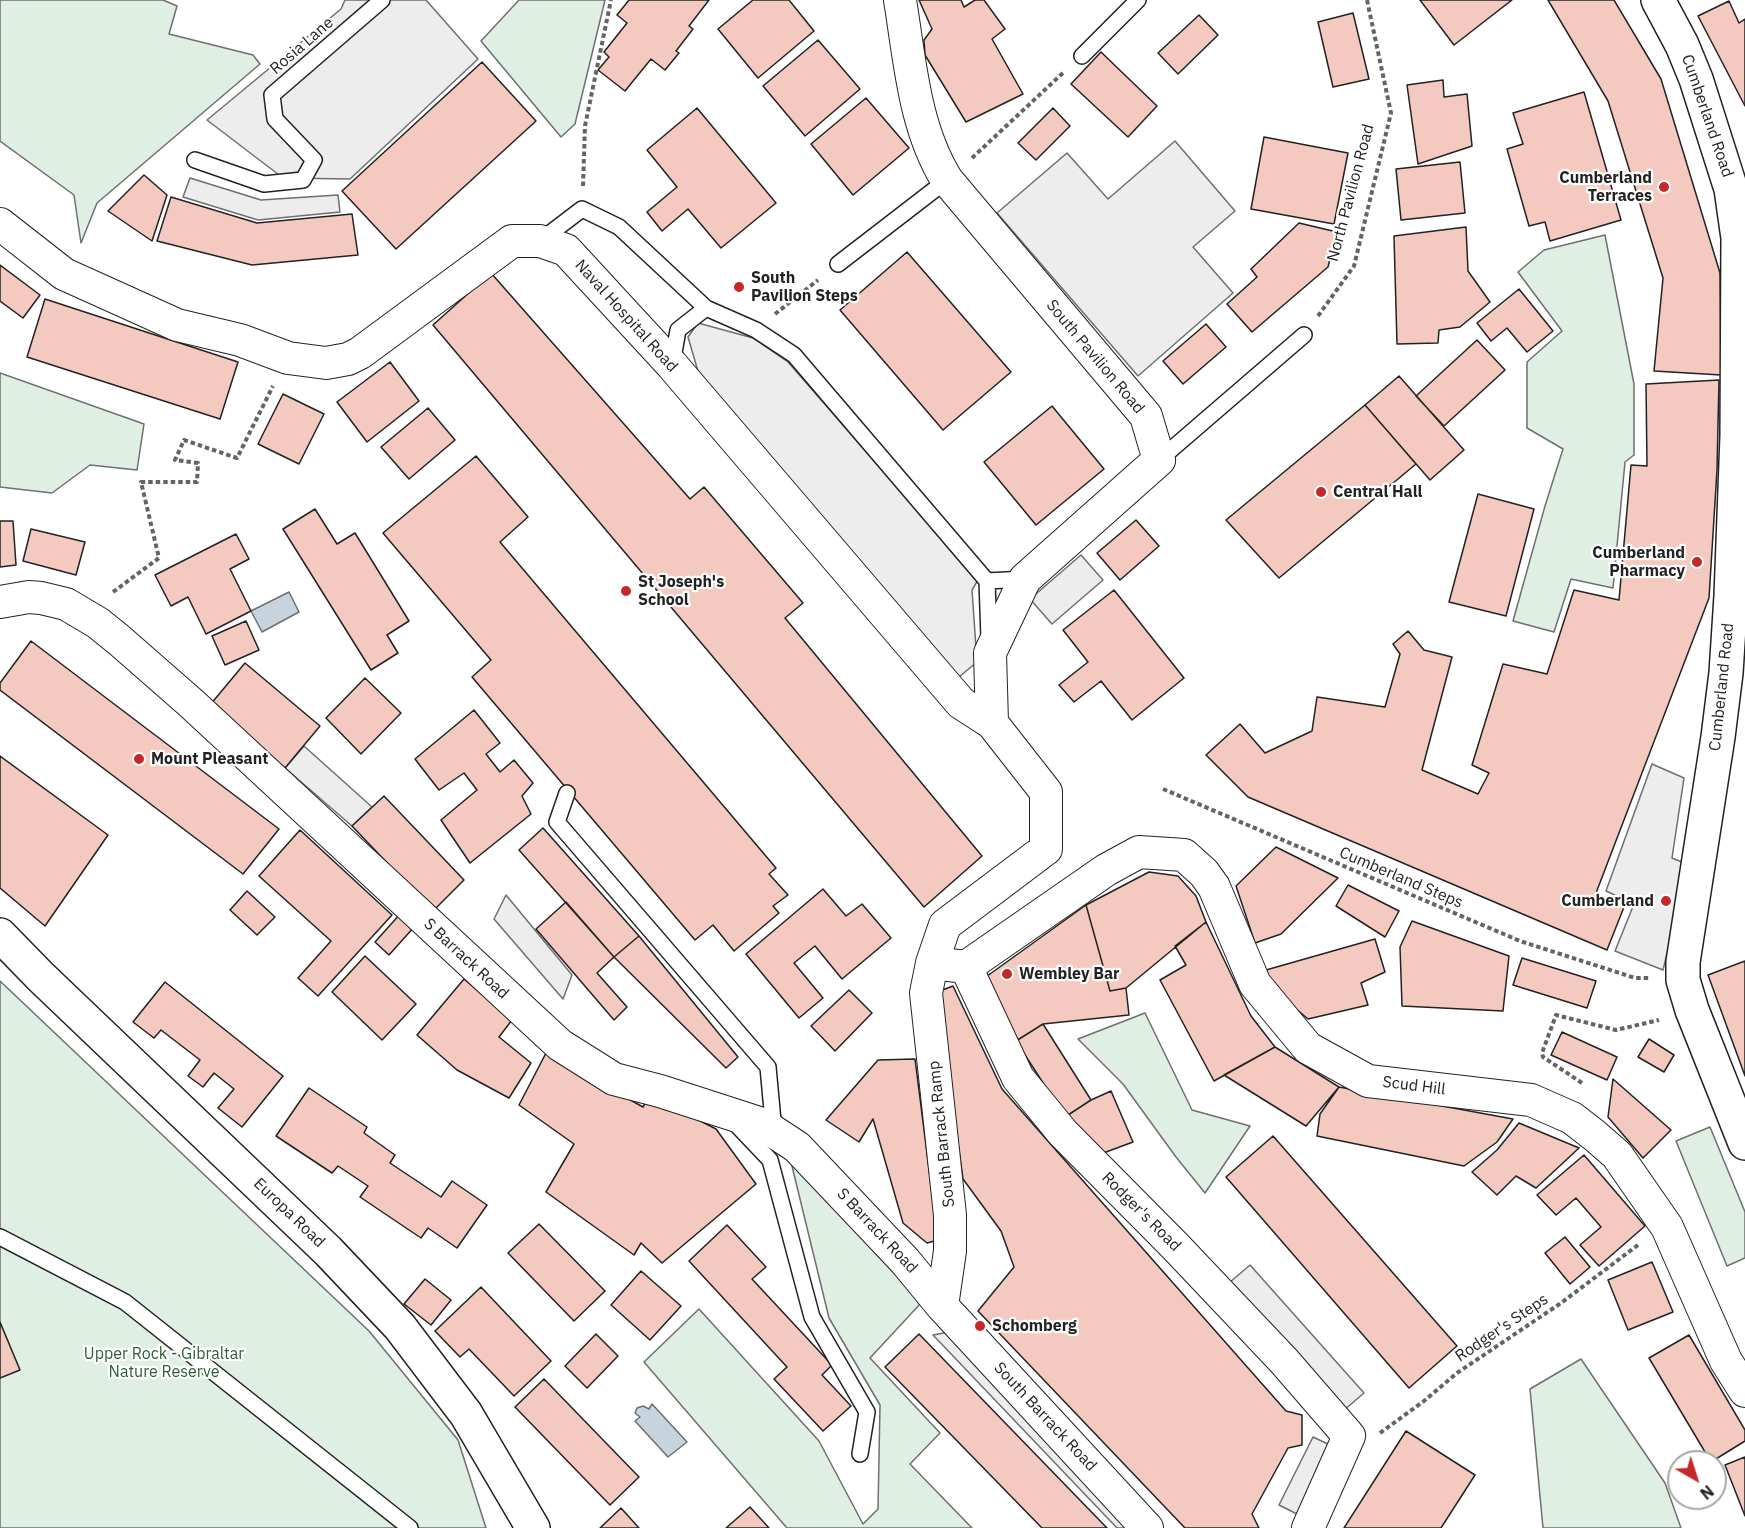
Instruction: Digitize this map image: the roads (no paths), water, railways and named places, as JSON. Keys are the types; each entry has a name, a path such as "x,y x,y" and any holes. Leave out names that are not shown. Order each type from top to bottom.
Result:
{"main road":[{"name":"Cumberland Road","path":"1667,5 1693,70 1731,189 1738,238 1737,436 1726,673 1683,962 1683,980 1692,1010 1745,1143"},
{"name":"Europa Road","path":"0,935 40,977 328,1251 400,1327 466,1414 533,1528"}],"street":[{"name":"South Pavilion Road","path":"900,0 922,124 932,155 947,180 1146,416 1159,459"},
{"name":"Naval Hospital Road","path":"0,224 64,274 177,325 240,340 288,358 326,363 348,359 360,353 512,242 540,241 566,250 672,365 961,703 992,723 1046,792 1046,849 945,926 932,963"},
{"path":"992,723 990,653 1025,579 1159,459"},
{"name":"S Barrack Road","path":"0,602 23,597 41,598 66,604 119,640 191,703 560,1045 614,1079 660,1090 762,1124 797,1146 905,1261 942,1306"},
{"name":"Scud Hill","path":"966,967 1106,870 1139,852 1184,855 1204,873 1214,887 1255,984 1308,1048 1368,1081 1531,1100 1572,1118 1617,1155 1666,1227 1726,1360 1745,1391"},
{"path":"932,963 966,967"},
{"name":"South Barrack Ramp","path":"932,963 926,993 950,1215 950,1251 942,1306"},
{"name":"Rodger's Road","path":"966,967 1018,1078 1055,1124 1284,1361 1349,1436 1308,1528"},
{"name":"South Barrack Road","path":"942,1306 1148,1528"}],"lane":[{"name":"Rosia Lane","path":"195,160 264,184 303,180 314,160 275,119 272,95 382,0"},
{"path":"1082,56 1138,0"},
{"path":"838,264 947,180"},
{"path":"540,241 582,209 619,227 706,308 756,330 794,355 987,581 990,653"},
{"path":"672,365 678,330 706,308"},
{"path":"1159,459 1304,335"},
{"path":"987,581 1025,579"},
{"path":"567,793 557,822 768,1067 774,1132"},
{"path":"725,1113 770,1160 812,1317 867,1412 860,1454"},
{"path":"0,1237 125,1302 410,1528"}],"place":[{"name":"Cumberland Terraces","path":"1664,187"},
{"name":"South Pavilion Steps","path":"739,287"},
{"name":"Central Hall","path":"1321,492"},
{"name":"Cumberland Pharmacy","path":"1697,562"},
{"name":"St Joseph's School","path":"626,591"},
{"name":"Mount Pleasant","path":"139,759"},
{"name":"Cumberland","path":"1666,901"},
{"name":"Wembley Bar","path":"1007,974"},
{"name":"Schomberg","path":"980,1326"}],"park label":[{"name":"Upper Rock - Gibraltar Nature Reserve","path":"164,1363"}]}
